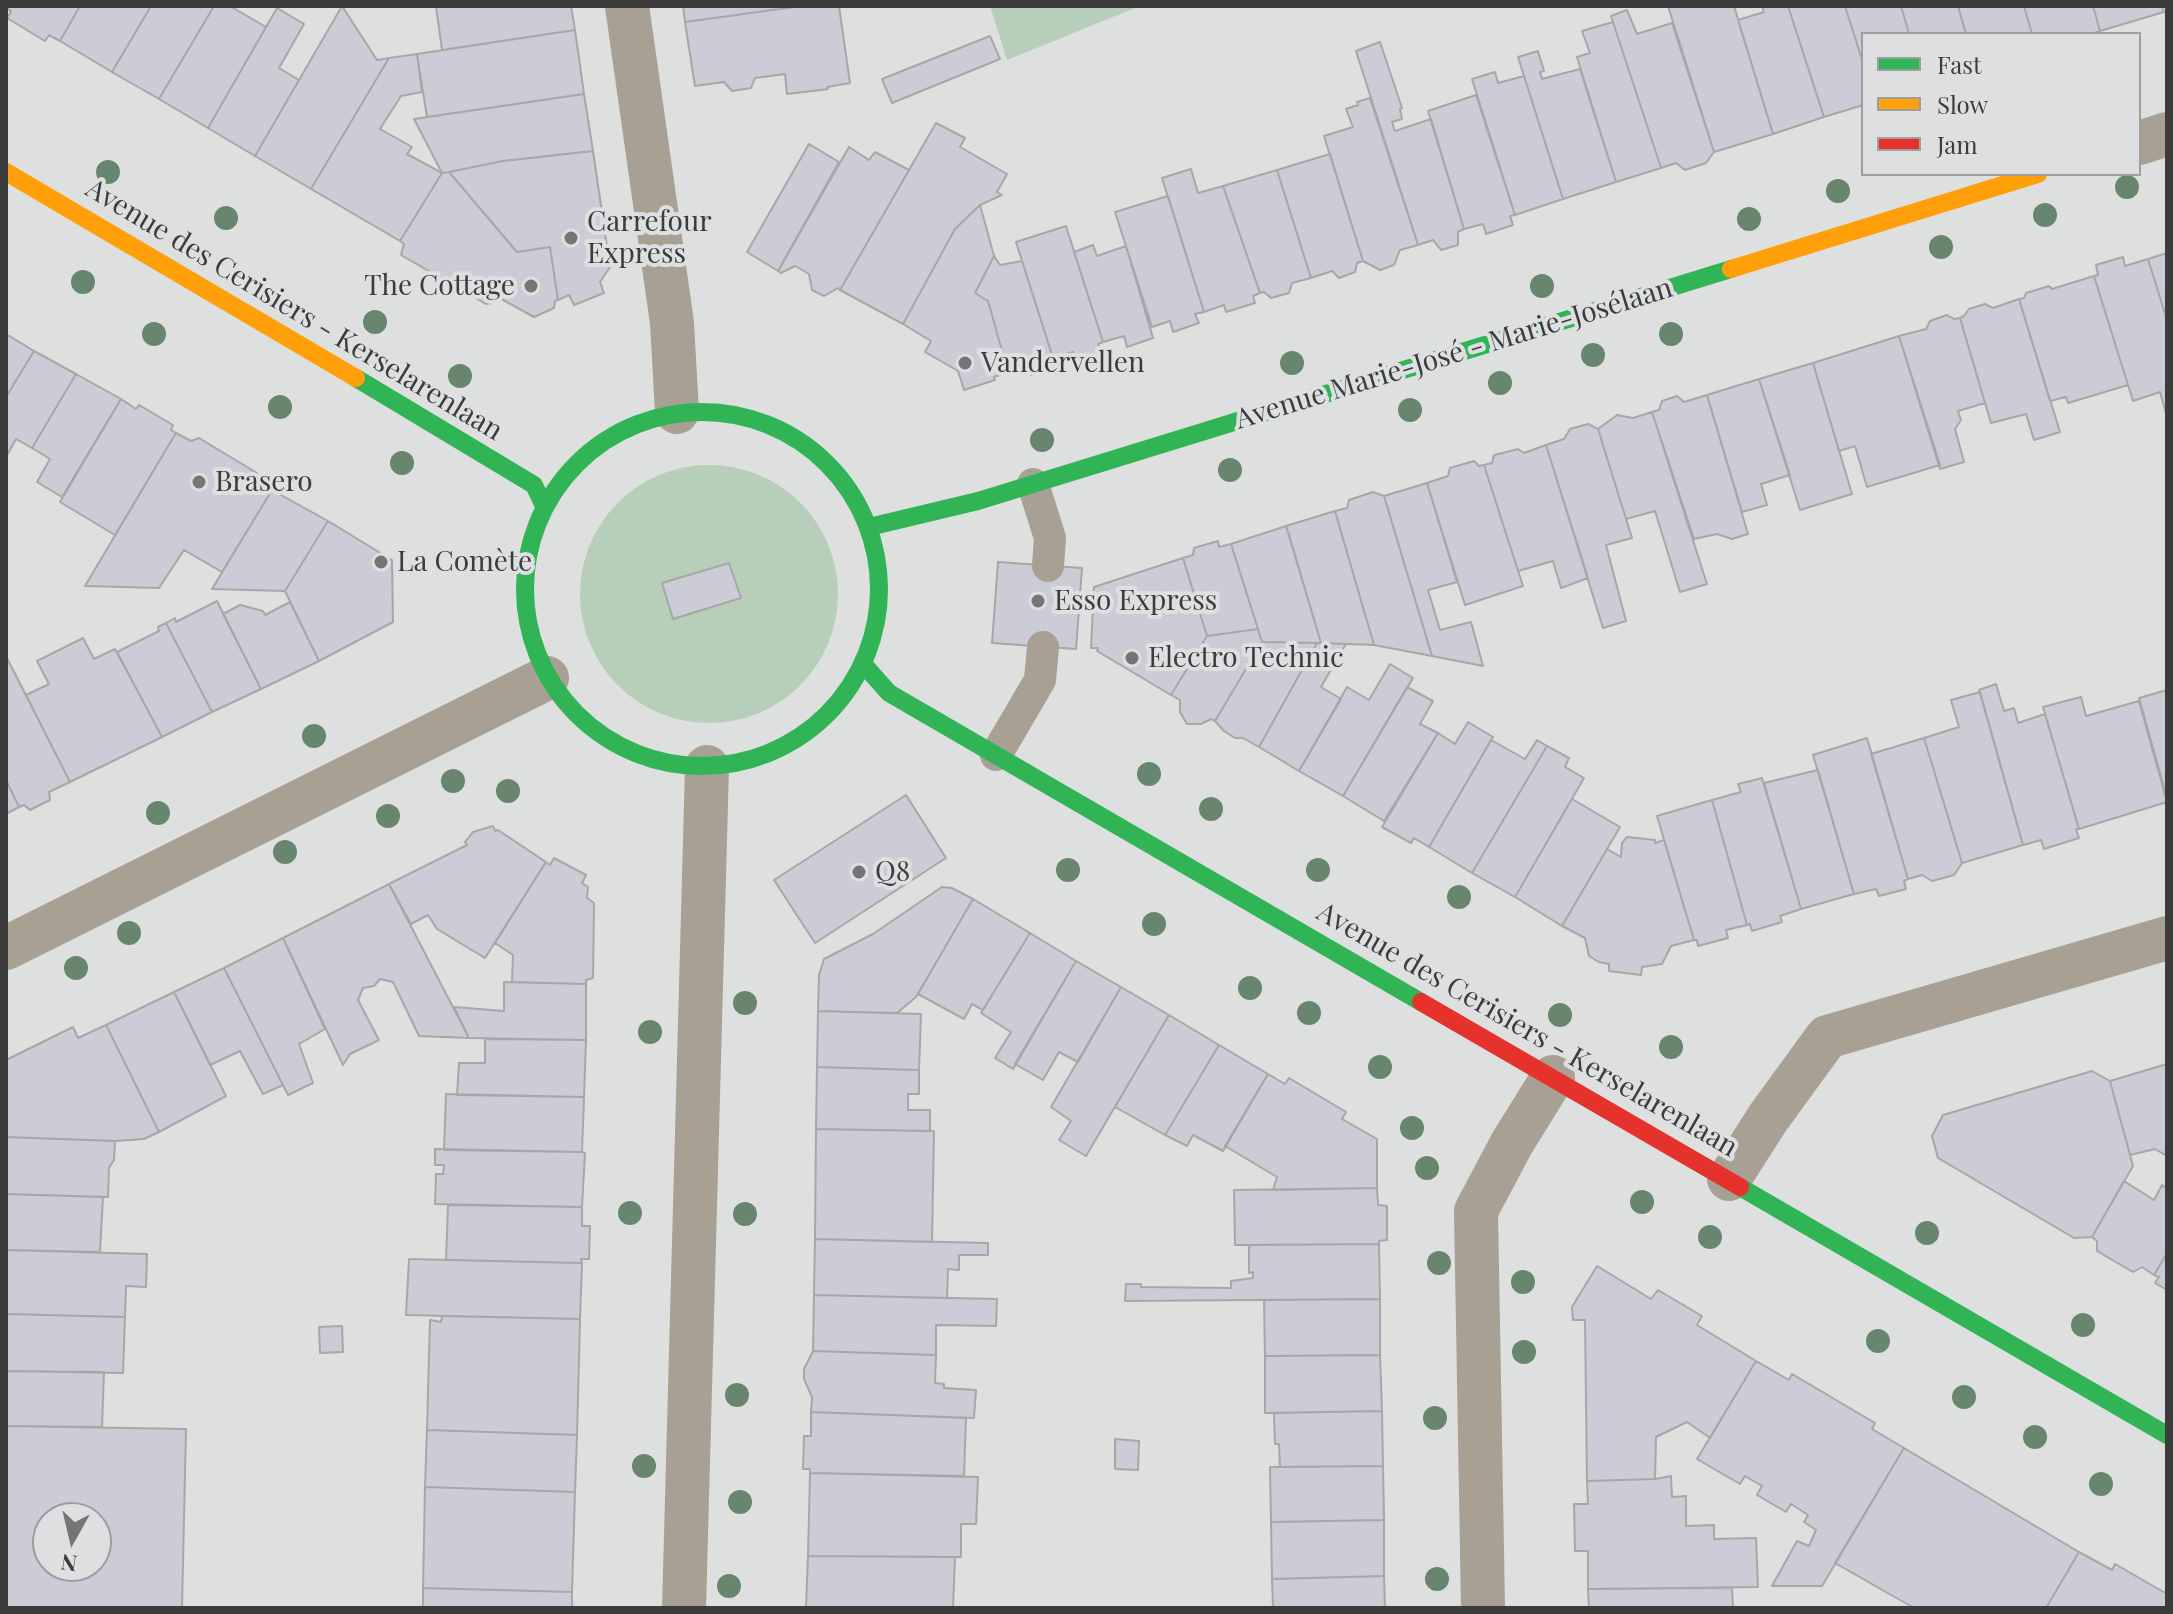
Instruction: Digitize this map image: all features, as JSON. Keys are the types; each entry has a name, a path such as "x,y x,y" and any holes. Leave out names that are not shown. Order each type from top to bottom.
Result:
{"street":[{"path":"627,6 672,323 677,412"},
{"path":"2141,142 2167,134"},
{"name":"Avenue des Cerisiers - Kerselarenlaan","path":"6,172 534,485 544,506"},
{"name":"Avenue Marie-José - Marie-Josélaan","path":"869,527 917,517 1033,484 2032,176"},
{"path":"677,412 744,416 798,440 830,466 853,494 875,548 880,579 877,623 865,666 842,699 816,726 777,750 749,761 707,767 685,766 647,759 606,739 565,703 547,678 529,635 524,608 527,554 544,506 576,463 607,438 633,424 677,412"},
{"name":"Avenue des Cerisiers - Kerselarenlaan","path":"865,666 889,693 2167,1435"},
{"path":"6,948 547,678"},
{"path":"684,1608 707,767"},
{"path":"1729,1179 1768,1118 1827,1037 2167,938"},
{"path":"1483,1608 1476,1211 1512,1143 1553,1077"}],"lane":[{"path":"1033,484 1050,538 1048,566"},
{"path":"996,755 1040,680 1043,647"}],"green space":[{"path":"990,6 1140,6 1007,60"},
{"path":"709,465 734,468 770,480 791,494 809,512 828,545 838,594 835,619 823,655 809,676 791,694 758,713 709,723 684,720 648,708 627,694 609,676 590,643 580,594 583,569 595,533 609,512 627,494 660,475"}],"building":[{"path":"6,6 80,6 60,41 49,35 45,41 7,18 11,12"},
{"path":"80,6 151,6 112,72 60,41"},
{"path":"151,6 214,6 159,99 112,72"},
{"path":"214,6 230,6 266,27 208,128 159,99"},
{"path":"342,6 377,60 389,58 311,189 255,156"},
{"path":"436,6 571,6 575,30 442,50"},
{"path":"683,6 802,6 685,22"},
{"path":"802,6 839,6 850,83 787,94 785,74 755,78 751,88 732,91 724,82 695,86 685,22"},
{"path":"1668,6 1734,6 1773,134 1714,152"},
{"path":"1762,6 1788,6 1824,117 1773,134 1738,20 1764,12"},
{"path":"1788,6 1845,6 1861,57 1861,106 1824,117"},
{"path":"1845,6 1901,6 1908,32 1861,32 1861,57"},
{"path":"1901,6 1958,6 1965,32 1908,32"},
{"path":"1958,6 2024,6 2031,32 1965,32"},
{"path":"2024,6 2093,6 2100,31 2097,32 2031,32"},
{"path":"2093,6 2162,6 2164,12 2100,31"},
{"path":"277,8 304,24 279,68 299,80 255,156 208,128"},
{"path":"1627,10 1637,34 1672,23 1714,152 1706,163 1685,170 1676,163 1661,168 1611,16"},
{"path":"1613,22 1661,168 1616,182 1577,57 1590,53 1582,31"},
{"path":"575,30 584,94 427,117 417,54"},
{"path":"990,36 1000,59 892,103 882,79"},
{"path":"1380,42 1402,108 1402,119 1392,122 1395,131 1431,119 1464,229 1458,232 1458,245 1441,250 1433,240 1418,245 1356,51"},
{"path":"1538,51 1544,71 1540,72 1542,79 1580,69 1616,182 1563,199 1518,57"},
{"path":"417,54 422,92 401,96 380,129 412,147 407,154 442,173 400,241 311,189 389,58"},
{"path":"1495,72 1498,83 1524,76 1563,199 1515,215 1472,79"},
{"path":"584,94 593,151 503,161 442,173 414,119"},
{"path":"1476,95 1515,215 1510,216 1513,225 1486,234 1483,224 1464,229 1428,111"},
{"path":"1370,98 1418,245 1400,250 1394,265 1380,270 1363,261 1324,136 1353,127 1346,109"},
{"path":"936,123 965,138 960,147 1007,174 997,192 1002,195 980,205 955,229 903,324 840,290"},
{"path":"809,144 839,162 778,271 747,252"},
{"path":"849,147 869,160 875,152 909,170 840,290 838,288 824,296 812,290 809,274 795,266 781,273 778,271"},
{"path":"593,151 610,267 600,282 604,293 574,305 569,295 558,300 550,247 517,252 449,172 503,161"},
{"path":"1330,154 1363,261 1357,263 1355,272 1339,278 1332,271 1311,278 1277,170"},
{"path":"1191,169 1198,193 1223,186 1260,293 1253,296 1255,303 1226,312 1224,305 1204,312 1162,178"},
{"path":"1277,170 1311,278 1292,283 1289,293 1271,298 1264,292 1260,293 1223,186"},
{"path":"449,172 517,252 550,247 558,300 554,308 534,317 496,296 486,304 401,255 404,244 400,241 442,173"},
{"path":"1168,196 1204,312 1195,314 1199,323 1173,332 1170,321 1152,327 1115,212"},
{"path":"980,205 994,256 975,293 988,301 1008,372 994,377 995,380 964,390 958,371 925,352 931,341 903,324 955,229"},
{"path":"1066,226 1103,342 1098,344 1101,355 1076,362 1073,352 1053,358 1016,242"},
{"path":"1093,245 1097,256 1126,246 1153,338 1127,347 1124,336 1103,342 1074,252"},
{"path":"2167,253 2167,320 2148,259"},
{"path":"994,256 1000,265 1022,261 1053,358 1046,370 1031,375 1020,368 1008,372 988,301 975,293"},
{"path":"2123,257 2125,266 2148,259 2167,320 2167,417 2160,392 2133,401 2094,276 2098,275 2096,265"},
{"path":"2094,276 2128,385 2068,403 2066,397 2050,401 2019,299 2024,298 2026,293 2049,286 2052,289"},
{"path":"2019,299 2060,432 2034,440 2026,414 1991,423 1960,318 1969,309 1985,304 1993,308"},
{"path":"1947,315 1960,318 1985,403 1958,411 1961,420 1955,429 1964,462 1940,469 1899,336 1926,329 1930,321"},
{"path":"6,334 34,351 6,397"},
{"path":"1899,336 1940,465 1867,487 1855,446 1839,451 1813,363"},
{"path":"34,351 76,374 32,448 16,439 6,457 6,397"},
{"path":"1813,363 1852,494 1800,510 1759,379"},
{"path":"76,374 121,399 62,497 37,482 50,459 32,448"},
{"path":"1759,379 1790,475 1761,484 1767,505 1742,512 1707,395"},
{"path":"1707,395 1748,534 1732,539 1717,534 1694,539 1652,412 1659,410 1662,401 1677,396 1684,402"},
{"path":"121,399 136,409 139,405 173,425 171,430 176,433 115,535 60,502"},
{"path":"1652,412 1707,584 1680,592 1655,511 1626,519 1598,429 1617,415 1633,418"},
{"path":"1588,424 1598,429 1632,538 1606,545 1626,621 1603,628 1546,445 1564,439 1570,429"},
{"path":"176,433 191,441 199,438 257,473 258,481 272,490 222,572 184,550 159,588 85,586"},
{"path":"1546,445 1588,578 1561,588 1553,561 1518,571 1484,465 1492,463 1494,455 1518,449 1524,453"},
{"path":"1474,461 1479,466 1484,465 1523,586 1465,605 1427,483 1448,476 1450,468"},
{"path":"1427,483 1457,582 1428,590 1440,630 1471,622 1483,666 1432,656 1384,496"},
{"path":"272,490 328,521 285,591 212,589"},
{"path":"1373,492 1384,496 1432,656 1374,645 1335,511 1347,508 1349,500"},
{"path":"1335,511 1374,645 1321,643 1286,526"},
{"path":"328,521 392,560 393,622 319,661 285,591"},
{"path":"1286,526 1321,643 1262,642 1231,544"},
{"path":"1218,541 1219,547 1231,544 1258,629 1207,636 1183,558 1193,555 1194,548"},
{"path":"1183,558 1207,636 1171,695 1097,651 1098,648 1091,648 1094,587"},
{"path":"998,562 1082,568 1076,649 992,643"},
{"path":"729,563 741,598 673,619 662,583"},
{"path":"217,601 261,689 212,712 166,623 175,618 176,622"},
{"path":"290,602 319,661 261,689 223,614 240,605 263,611 265,615"},
{"path":"166,623 212,712 162,737 117,652 159,631 158,627"},
{"path":"1258,629 1262,642 1215,721 1211,719 1201,724 1187,724 1180,712 1180,700 1171,695 1207,636"},
{"path":"83,638 94,659 115,649 162,737 70,782 26,695 49,684 37,661"},
{"path":"1262,642 1317,643 1259,747 1243,738 1235,738 1215,721"},
{"path":"1317,643 1346,644 1321,687 1341,699 1299,771 1259,747"},
{"path":"7,658 70,782 49,792 50,800 30,810 24,805 19,807 6,780"},
{"path":"1390,664 1413,678 1343,796 1299,771 1347,687 1369,700"},
{"path":"1996,684 2004,711 2014,708 2018,723 2045,714 2079,838 2044,849 2041,840 2023,845 1979,690"},
{"path":"1407,687 1433,701 1420,724 1438,733 1384,821 1343,796"},
{"path":"2167,690 2167,798 2139,698"},
{"path":"1980,692 2023,845 1962,863 1924,738 1959,727 1951,700"},
{"path":"2081,697 2086,716 2139,701 2167,802 2079,829 2043,707"},
{"path":"1468,722 1493,737 1429,847 1414,838 1411,843 1382,827 1438,733 1455,744"},
{"path":"1867,738 1908,879 1904,881 1906,889 1879,896 1876,889 1854,894 1813,755"},
{"path":"1924,738 1962,863 1954,875 1932,881 1922,875 1908,879 1871,754"},
{"path":"1491,740 1525,759 1537,740 1547,746 1472,873 1429,847"},
{"path":"1547,746 1569,758 1565,767 1584,778 1515,897 1472,873"},
{"path":"1818,770 1854,894 1801,909 1764,783"},
{"path":"1762,778 1801,909 1780,916 1782,922 1752,931 1750,924 1747,925 1712,800 1741,792 1738,784"},
{"path":"6,780 19,807 6,814"},
{"path":"906,795 946,858 815,943 774,880"},
{"path":"1572,799 1620,827 1562,926 1515,897"},
{"path":"1712,800 1747,925 1726,930 1728,938 1698,946 1657,816"},
{"path":"493,826 495,831 498,830 546,862 485,958 437,929 428,915 411,924 389,884 467,845 465,842 473,832"},
{"path":"1627,837 1655,840 1655,843 1664,840 1694,940 1671,946 1662,964 1642,967 1641,975 1609,971 1609,964 1589,956 1585,938 1562,926 1607,849 1621,857 1622,843"},
{"path":"554,858 586,875 582,883 588,887 587,898 594,903 593,978 586,980 586,984 512,982 513,955 495,943 546,862 550,865"},
{"path":"389,884 469,1038 419,1036 393,982 380,979 374,986 363,988 358,1000 379,1040 350,1054 343,1065 283,938"},
{"path":"942,887 952,888 973,899 916,997 897,1013 818,1011 819,975 824,959 873,934"},
{"path":"973,899 1030,933 983,1010 972,1004 964,1019 918,994"},
{"path":"1030,933 1076,961 1013,1069 995,1058 1011,1032 981,1013"},
{"path":"283,938 325,1029 299,1044 313,1083 288,1095 224,968"},
{"path":"1076,961 1121,987 1078,1062 1059,1052 1043,1080 1015,1064"},
{"path":"224,968 283,1085 263,1094 240,1051 210,1065 174,992"},
{"path":"504,982 586,984 586,1040 469,1038 454,1007 504,1011"},
{"path":"1121,987 1169,1015 1086,1156 1059,1140 1071,1121 1051,1107"},
{"path":"174,992 226,1096 159,1132 106,1025"},
{"path":"818,1011 921,1014 919,1070 817,1067"},
{"path":"1169,1015 1219,1045 1165,1135 1115,1107"},
{"path":"106,1025 159,1132 144,1139 115,1141 6,1137 6,1060 73,1027 78,1038"},
{"path":"485,1039 586,1040 584,1097 457,1095 459,1063 485,1063"},
{"path":"1219,1045 1268,1074 1223,1151 1193,1135 1187,1146 1165,1135"},
{"path":"2167,1064 2167,1156 2155,1149 2130,1155 2110,1081"},
{"path":"817,1067 919,1070 919,1094 908,1094 908,1110 930,1110 930,1131 816,1129"},
{"path":"2092,1071 2110,1081 2133,1166 2092,1237 2074,1238 1938,1158 1932,1136 1943,1115"},
{"path":"1268,1074 1285,1084 1289,1078 1346,1112 1342,1119 1377,1139 1377,1188 1273,1190 1277,1177 1225,1146"},
{"path":"446,1094 584,1097 582,1152 444,1150"},
{"path":"816,1129 934,1131 932,1242 815,1239"},
{"path":"6,1137 115,1141 114,1160 109,1168 108,1197 6,1194"},
{"path":"435,1149 585,1153 582,1207 435,1204 436,1174 443,1174 444,1165 435,1165"},
{"path":"2124,1181 2154,1200 2162,1185 2167,1188 2167,1253 2154,1275 2142,1267 2133,1272 2097,1251 2097,1241 2092,1237"},
{"path":"1377,1188 1378,1205 1387,1206 1387,1240 1379,1241 1379,1244 1235,1245 1234,1190"},
{"path":"6,1194 103,1197 100,1252 6,1250"},
{"path":"448,1205 582,1207 582,1226 590,1226 589,1259 581,1259 582,1263 446,1260"},
{"path":"815,1239 988,1243 988,1255 959,1255 959,1270 948,1269 947,1298 814,1295"},
{"path":"1379,1244 1380,1299 1125,1301 1126,1284 1141,1284 1141,1287 1231,1288 1231,1281 1253,1278 1253,1272 1249,1273 1249,1245"},
{"path":"6,1250 147,1254 146,1287 126,1286 125,1317 6,1314"},
{"path":"2167,1253 2167,1290 2155,1283 2159,1277 2154,1275"},
{"path":"409,1259 582,1263 580,1319 406,1315"},
{"path":"1597,1266 1651,1299 1658,1290 1702,1316 1697,1325 1756,1361 1710,1438 1687,1422 1656,1437 1655,1479 1587,1481 1585,1320 1573,1320 1572,1307"},
{"path":"814,1295 997,1299 996,1326 936,1325 936,1355 813,1351"},
{"path":"1380,1299 1380,1355 1265,1356 1264,1300"},
{"path":"6,1314 125,1317 123,1373 6,1371"},
{"path":"442,1316 580,1319 577,1435 427,1430 430,1320 441,1322"},
{"path":"342,1326 343,1352 320,1353 319,1327"},
{"path":"813,1351 936,1355 935,1383 944,1384 944,1388 976,1390 974,1418 811,1412 812,1397 804,1379 804,1369"},
{"path":"1380,1355 1382,1411 1265,1413 1265,1356"},
{"path":"1756,1361 1789,1380 1792,1374 1875,1423 1872,1429 1904,1448 1822,1586 1772,1586 1797,1541 1809,1546 1816,1530 1804,1522 1808,1515 1791,1504 1786,1512 1757,1495 1762,1486 1745,1476 1740,1484 1697,1459"},
{"path":"6,1371 104,1372 102,1427 6,1426"},
{"path":"1382,1411 1383,1466 1280,1467 1279,1444 1275,1444 1274,1413"},
{"path":"811,1412 966,1418 964,1476 810,1473 810,1469 803,1469 804,1436 811,1436"},
{"path":"6,1426 186,1429 182,1608 6,1608"},
{"path":"427,1430 577,1435 575,1492 425,1487"},
{"path":"1115,1439 1139,1441 1138,1470 1115,1469"},
{"path":"1904,1448 2079,1552 2046,1608 1914,1608 1835,1563"},
{"path":"1383,1466 1384,1520 1271,1522 1270,1467"},
{"path":"810,1473 978,1477 976,1524 961,1524 961,1557 808,1556"},
{"path":"1671,1476 1672,1497 1686,1496 1686,1526 1714,1525 1714,1539 1756,1538 1758,1587 1588,1589 1588,1551 1575,1551 1574,1504 1588,1504 1587,1481"},
{"path":"425,1487 575,1492 572,1592 423,1588"},
{"path":"1384,1520 1384,1576 1272,1579 1271,1522"},
{"path":"2079,1552 2112,1570 2115,1564 2167,1594 2167,1608 2046,1608"},
{"path":"808,1556 955,1557 953,1608 806,1608"},
{"path":"1384,1576 1385,1608 1273,1608 1272,1579"},
{"path":"423,1588 572,1592 572,1608 423,1608"},
{"path":"1732,1588 1733,1608 1589,1608 1588,1589"}],"traffic: fast":[{"path":"869,527 978,501 1731,269"},
{"path":"356,378 534,485 544,506"},
{"path":"685,412 719,412 754,419 801,441 839,476 850,490 872,537 879,589 876,624 866,657 850,688 815,726 801,737 754,759 719,766 685,766 650,759 603,737 565,702 554,688 532,641 525,606 525,572 532,537 554,490 589,452 603,441 650,419 685,412"},
{"path":"865,666 889,693 1421,1002"},
{"path":"1740,1187 2167,1435"}],"traffic: slow":[{"path":"6,172 356,378"},
{"path":"1731,269 2032,176"}],"traffic: jam":[{"path":"1421,1002 1740,1187"}],"place":[{"name":"Carrefour Express","path":"571,238"},
{"name":"The Cottage","path":"531,286"},
{"name":"Vandervellen","path":"965,363"},
{"name":"Brasero","path":"199,482"},
{"name":"La Comète","path":"381,562"},
{"name":"Esso Express","path":"1038,601"},
{"name":"Electro Technic","path":"1132,658"},
{"name":"Q8","path":"859,872"}]}
